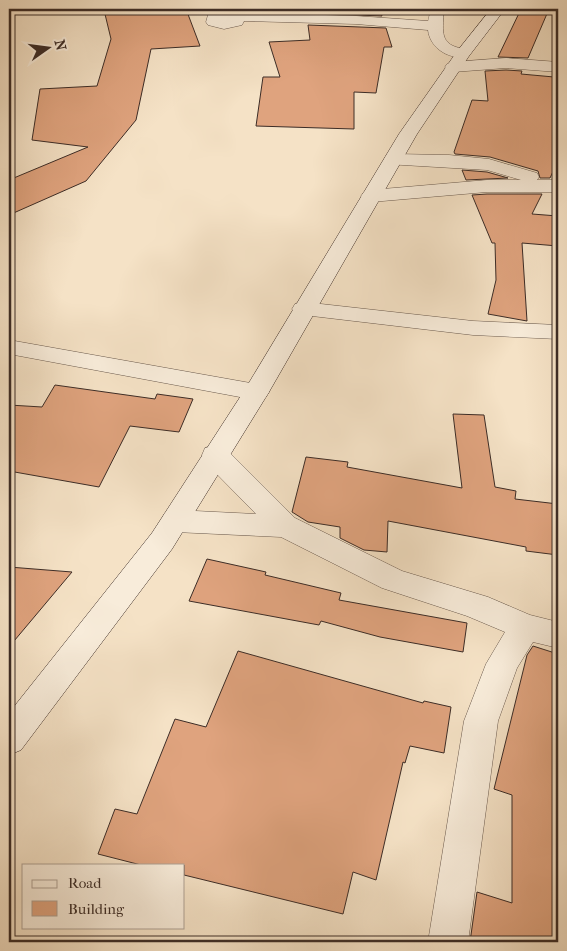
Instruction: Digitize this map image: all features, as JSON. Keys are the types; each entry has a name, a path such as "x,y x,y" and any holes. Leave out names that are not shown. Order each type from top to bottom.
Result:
{"street":[{"path":"437,9 434,29 440,44 448,50 461,56 506,63 558,67"},
{"path":"9,739 162,542 256,392 303,309 393,160 461,56 498,9"},
{"path":"227,16 434,29"},
{"path":"461,56 506,63"},
{"path":"393,160 449,161 489,165 558,186"},
{"path":"372,196 487,186 558,186"},
{"path":"303,309 472,328 558,332"},
{"path":"9,347 256,392"},
{"path":"215,455 285,526 393,580 476,606 524,627 558,635"},
{"path":"175,521 285,526"},
{"path":"448,942 481,721 502,664 524,627"}],"building":[{"path":"186,9 200,46 151,49 136,120 86,181 9,215 9,180 88,147 32,140 40,89 97,86 111,39 104,10"},
{"path":"306,9 380,9 382,16 307,13"},
{"path":"521,9 549,9 528,58 498,57"},
{"path":"308,25 386,28 392,47 384,47 376,93 354,92 354,129 256,126 263,77 280,77 269,42 310,40"},
{"path":"485,71 522,71 521,74 554,77 554,94 558,94 558,161 550,178 540,178 538,171 490,157 455,154 454,152 472,100 488,101"},
{"path":"462,170 487,172 508,178 466,180"},
{"path":"542,194 532,214 558,216 558,246 522,243 527,321 488,314 496,280 495,243 492,243 472,195"},
{"path":"55,385 155,399 157,394 193,399 179,432 130,426 99,487 9,471 9,405 42,407"},
{"path":"453,414 484,415 495,487 516,491 515,499 558,504 558,555 526,551 526,547 388,521 387,552 364,550 340,538 340,527 308,522 292,512 306,457 348,462 347,467 462,488"},
{"path":"207,559 266,572 265,575 341,593 339,600 467,623 463,652 380,637 321,621 319,625 189,601"},
{"path":"9,567 72,572 9,647"},
{"path":"533,646 558,654 558,942 470,942 477,892 512,903 512,795 494,789 527,655"},
{"path":"238,651 423,703 424,701 451,707 444,753 410,746 405,763 403,762 376,880 353,872 343,914 185,875 185,864 137,864 98,854 115,809 137,814 175,719 206,727"}]}
